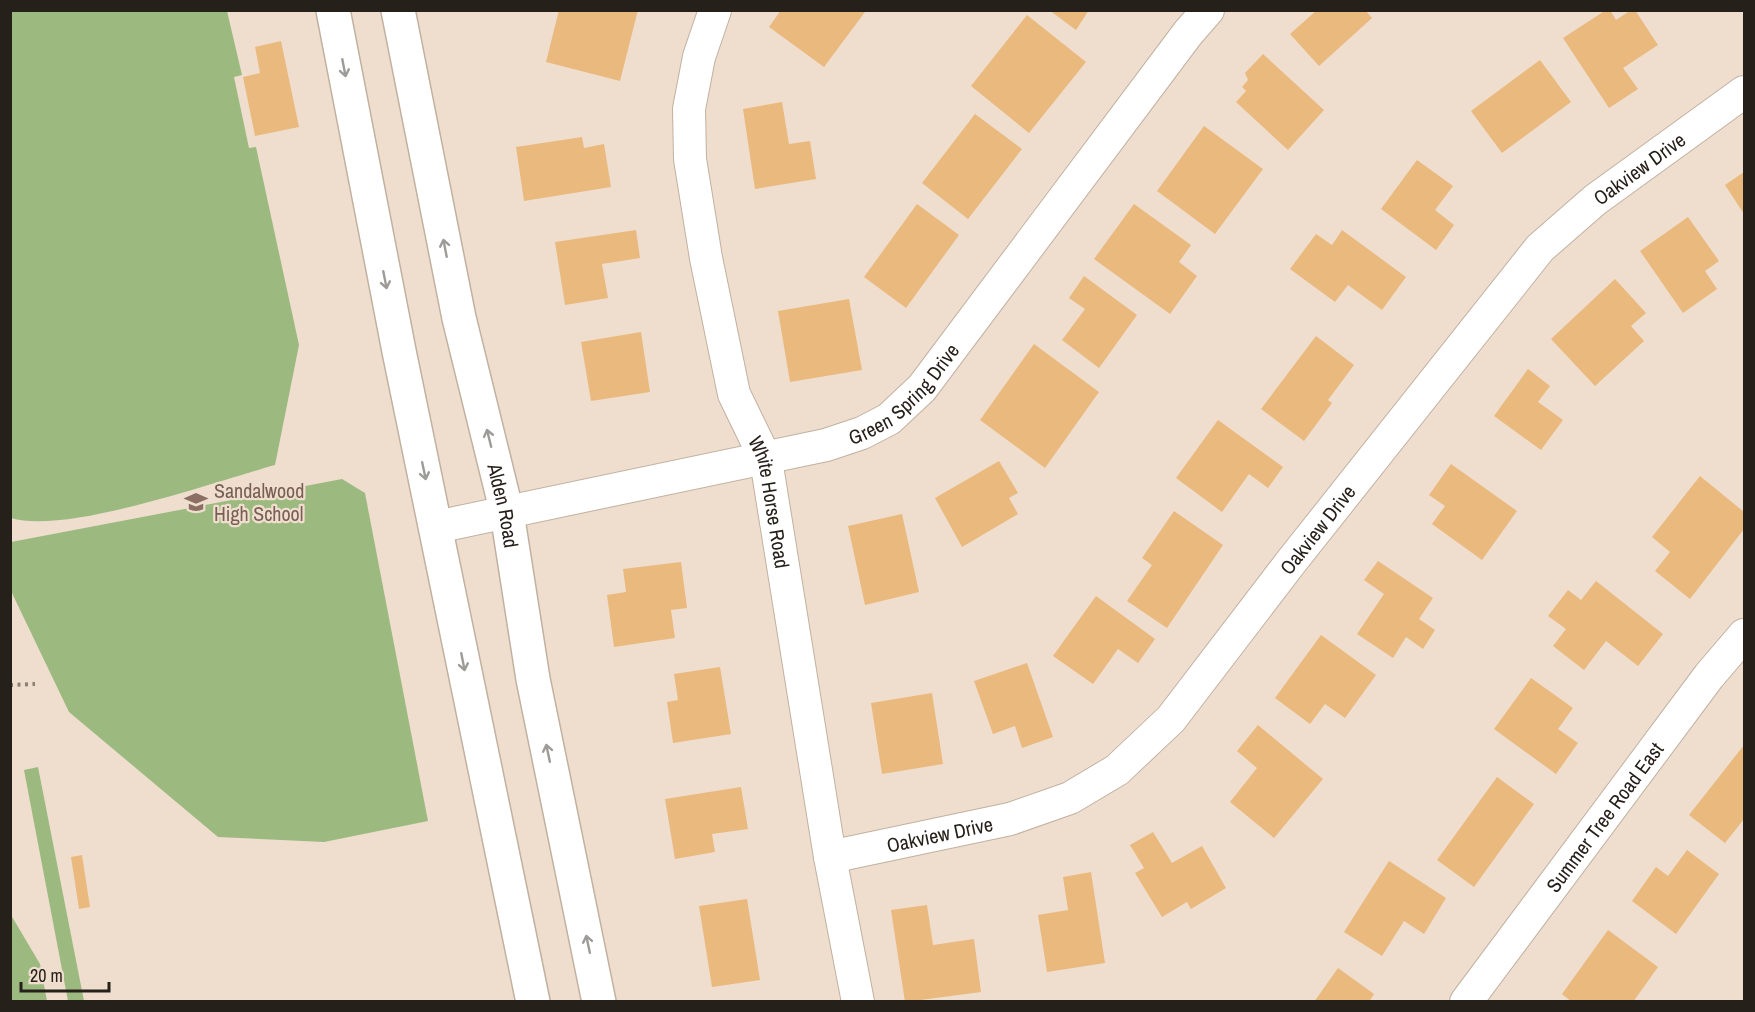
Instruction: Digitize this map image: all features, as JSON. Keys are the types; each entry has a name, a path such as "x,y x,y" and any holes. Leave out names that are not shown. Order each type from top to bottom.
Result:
{"street":[{"path":"333,10 399,351 533,1002"},
{"name":"Alden Road","path":"398,10 459,318 507,513 533,679 599,1002"},
{"name":"White Horse Road","path":"715,10 699,57 689,109 690,159 706,258 734,394 766,459 830,857 858,1002"},
{"name":"Green Spring Drive","path":"436,527 826,445 862,433 889,419 921,388 1208,10"},
{"name":"Oakview Drive","path":"830,857 1010,819 1070,798 1117,770 1171,719 1291,562 1540,248 1595,200 1744,92"},
{"name":"Summer Tree Road East","path":"1466,1002 1709,676 1744,635"}],"path":[{"path":"10,685 35,684"}],"green space":[{"path":"10,11 227,11 242,75 234,77 249,148 256,147 299,345 275,465 179,494 103,513 36,521 11,518"},
{"path":"342,479 365,493 428,821 324,842 218,837 69,712 11,591 11,542"},
{"path":"38,767 84,1001 68,1001 24,770"},
{"path":"11,915 40,964 47,1001 11,1001"}],"building":[{"path":"559,10 638,10 620,81 546,62"},
{"path":"781,10 863,10 865,12 824,67 769,27"},
{"path":"1049,10 1089,10 1076,30"},
{"path":"1317,10 1365,10 1372,18 1319,66 1290,34"},
{"path":"1606,10 1610,10 1616,20 1631,10 1635,10 1658,45 1623,68 1638,89 1609,108 1563,38"},
{"path":"1027,15 1086,62 1029,133 971,86"},
{"path":"281,41 299,127 255,136 243,77 260,73 255,47"},
{"path":"1263,54 1324,110 1288,150 1236,102 1246,91 1242,87 1248,80 1245,73"},
{"path":"1540,60 1571,102 1502,153 1471,111"},
{"path":"782,102 789,144 810,141 816,179 755,189 743,109"},
{"path":"975,114 1022,149 968,219 922,183"},
{"path":"1204,126 1263,169 1215,234 1157,191"},
{"path":"582,137 584,148 604,144 611,187 524,201 516,147"},
{"path":"1417,160 1453,186 1435,210 1454,225 1436,250 1381,209"},
{"path":"1744,172 1744,214 1725,185"},
{"path":"917,204 959,235 906,308 864,277"},
{"path":"1134,204 1191,245 1179,262 1197,276 1170,314 1094,259"},
{"path":"1688,217 1719,261 1705,271 1717,289 1683,313 1640,251"},
{"path":"636,230 640,258 602,264 608,298 565,305 555,242"},
{"path":"1342,230 1406,277 1382,310 1348,285 1335,302 1290,269 1316,234 1332,245"},
{"path":"1084,276 1137,315 1099,368 1062,340 1085,309 1069,298"},
{"path":"1615,279 1646,313 1631,326 1644,341 1595,386 1551,339"},
{"path":"849,299 862,370 790,382 778,311"},
{"path":"641,332 650,392 591,401 581,342"},
{"path":"1316,336 1354,365 1328,400 1332,403 1304,441 1261,409"},
{"path":"1034,344 1099,392 1045,468 980,420"},
{"path":"1528,369 1550,386 1538,402 1563,420 1541,450 1494,416"},
{"path":"1218,420 1283,467 1268,488 1249,474 1222,512 1176,478"},
{"path":"999,461 1018,493 1009,498 1018,514 962,547 935,498"},
{"path":"1451,464 1517,511 1482,560 1432,524 1445,506 1429,495"},
{"path":"1700,476 1744,512 1744,529 1690,599 1655,571 1670,552 1652,537"},
{"path":"1174,511 1223,545 1167,628 1127,601 1152,565 1142,558"},
{"path":"902,514 919,592 865,605 848,526"},
{"path":"1378,561 1433,598 1419,619 1435,630 1423,649 1406,637 1393,658 1357,634 1384,594 1364,580"},
{"path":"681,562 687,608 671,610 675,638 614,647 607,595 626,592 623,569"},
{"path":"1596,581 1663,634 1638,666 1606,641 1584,670 1553,646 1566,629 1548,616 1568,590 1581,600"},
{"path":"1096,596 1155,639 1138,663 1118,649 1093,684 1053,656"},
{"path":"1321,635 1376,675 1345,718 1325,704 1310,724 1275,698"},
{"path":"1027,663 1053,737 1022,748 1015,726 993,734 974,681"},
{"path":"720,667 731,734 673,743 667,702 678,700 674,674"},
{"path":"1531,678 1573,708 1558,729 1578,743 1556,774 1494,729"},
{"path":"932,693 943,764 882,774 871,703"},
{"path":"1258,725 1323,779 1274,838 1230,802 1257,768 1237,751"},
{"path":"1744,745 1744,819 1725,843 1689,815"},
{"path":"1497,777 1534,804 1474,887 1437,860"},
{"path":"741,787 748,829 712,834 715,852 675,859 665,799"},
{"path":"1153,832 1172,863 1202,846 1226,888 1191,909 1187,902 1162,917 1135,873 1144,868 1130,845"},
{"path":"1687,850 1719,874 1676,934 1632,901 1656,867 1668,876"},
{"path":"82,855 90,907 79,909 71,857"},
{"path":"1389,861 1446,898 1424,934 1404,921 1382,956 1344,932"},
{"path":"1091,872 1105,963 1047,972 1038,915 1068,910 1063,877"},
{"path":"747,899 760,980 712,987 699,906"},
{"path":"927,905 933,945 974,939 981,992 905,1002 891,910"},
{"path":"1608,930 1658,967 1633,1002 1572,1002 1562,994"},
{"path":"1338,968 1374,994 1369,1002 1314,1002"}],"place":[{"name":"Sandalwood High School","path":"196,502"}]}
